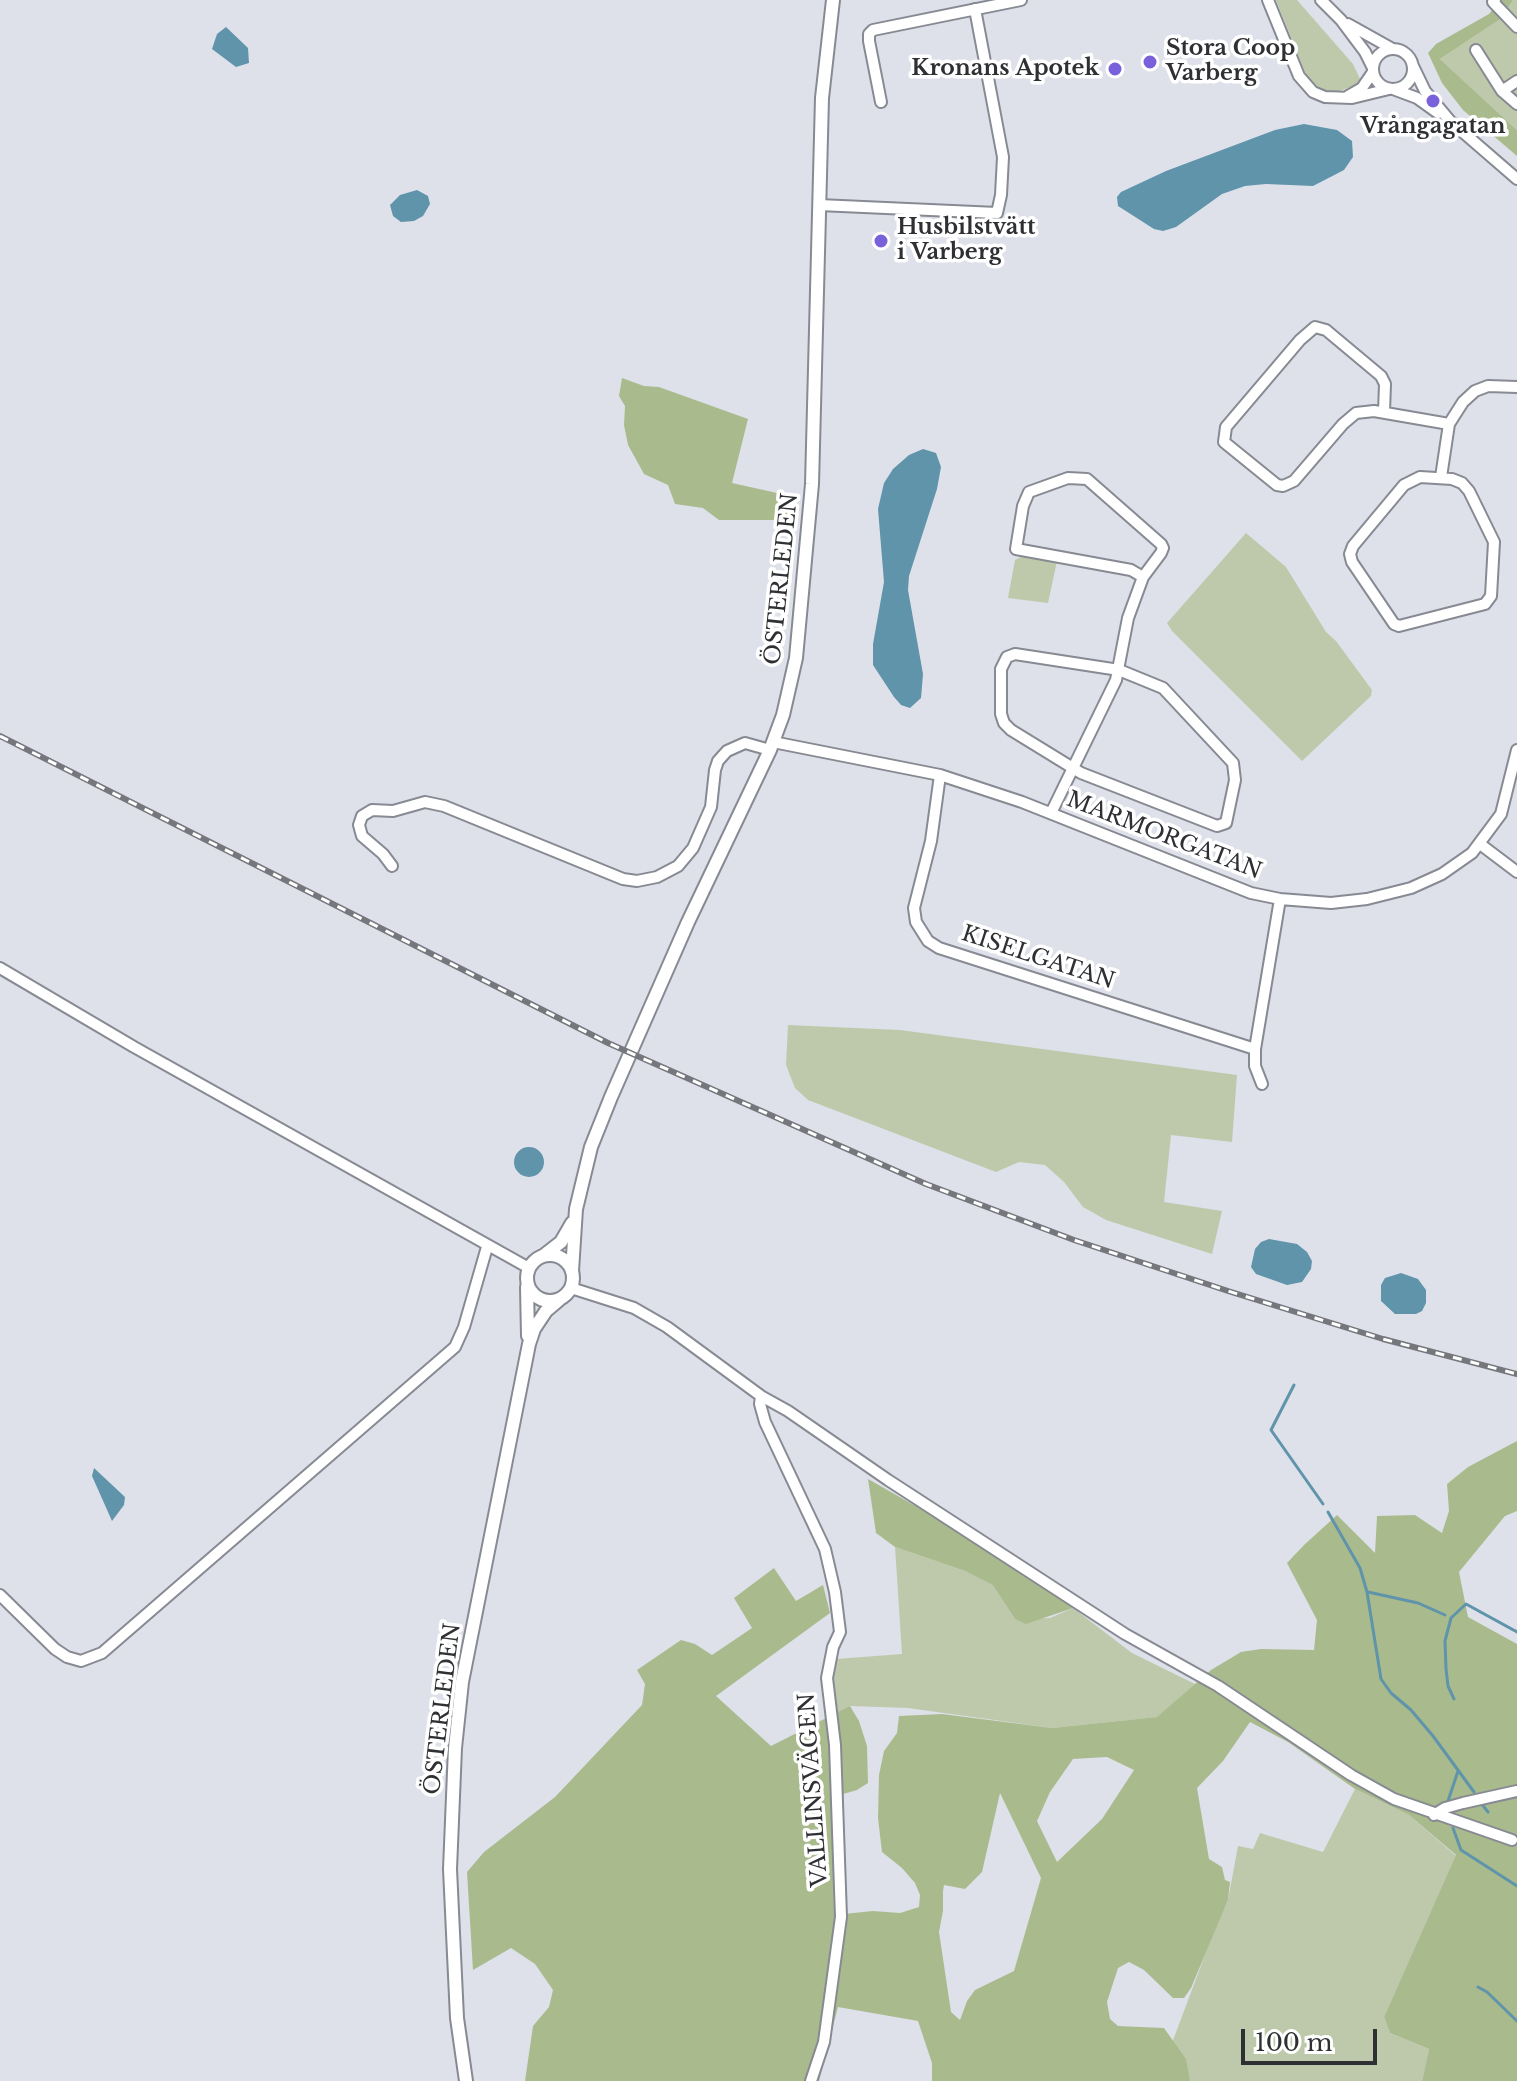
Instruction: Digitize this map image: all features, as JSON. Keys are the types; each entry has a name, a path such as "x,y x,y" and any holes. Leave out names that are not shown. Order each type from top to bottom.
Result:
{"main road":[{"name":"ÖSTERLEDEN","path":"466,2081 457,2018 452,1945 450,1832 455,1748 462,1682 528,1347 534,1329 546,1311 571,1288 575,1216 591,1147 720,853 771,746 789,687 800,630 812,484 822,98 833,0"},
{"name":"ÖSTERLEDEN","path":"528,1347 529,1268 564,1238 575,1216"},
{"path":"542,1256 562,1258 572,1271"},
{"path":"527,1283 537,1298 548,1302 559,1300"}],"street":[{"path":"881,102 869,41 871,31 1021,0"},
{"path":"1268,0 1302,81 1320,96 1361,97 1390,89 1407,83 1413,66"},
{"path":"1321,0 1365,52 1377,82 1417,98 1450,121 1517,179"},
{"path":"1495,0 1493,2 1500,11 1517,27"},
{"path":"819,205 997,213 1003,157 975,9"},
{"path":"1341,20 1406,53 1425,91 1450,121"},
{"path":"1342,98 1362,88 1378,55 1391,48"},
{"path":"1476,50 1502,91 1517,104"},
{"path":"1502,91 1517,81"},
{"path":"1384,412 1384,380 1326,330 1315,327 1300,340 1226,427 1224,442 1277,485 1288,485 1350,417 1365,411 1449,424"},
{"path":"1441,477 1449,424 1463,402 1475,391 1498,385 1517,387"},
{"path":"1420,477 1441,477 1457,481 1465,487 1492,536 1491,596 1485,604 1399,626 1394,624 1352,562 1351,550 1408,482 1420,477"},
{"path":"1051,813 1119,670 1128,618 1143,577 1163,548 1151,533 1087,479 1068,478 1029,492 1023,506 1016,549 1131,570 1143,577"},
{"path":"1015,654 1119,670 1163,688 1231,760 1235,780 1226,823 1217,826 1073,769 1004,723 1000,698 1003,661 1015,654"},
{"name":"MARMORGATAN","path":"392,866 362,836 359,825 362,816 372,810 393,811 425,802 444,806 623,879 637,881 657,877 678,866 693,848 711,807 715,770 727,751 745,743 940,775 1051,813 1238,889 1280,899 1331,903 1390,894 1442,874 1465,859 1501,814 1517,750"},
{"name":"KISELGATAN","path":"940,775 931,841 914,908 916,922 928,941 939,948 1255,1049"},
{"path":"1480,844 1517,872"},
{"path":"1262,1084 1255,1066 1255,1049 1280,899"},
{"path":"0,968 134,1047 529,1268"},
{"path":"0,1595 67,1657 81,1661 102,1653 455,1347 464,1327 487,1247"},
{"path":"571,1288 615,1301 650,1316 761,1396 1125,1634 1218,1686 1351,1775 1394,1799 1512,1840"},
{"name":"VALLINSVÄGEN","path":"761,1396 765,1422 825,1549 840,1632 833,1647 827,1678 835,1745 841,1917 824,2042 811,2081"},
{"path":"1434,1815 1445,1808 1475,1799 1517,1791"}],"green space":[{"path":"1276,0 1297,0 1353,64 1360,79 1358,84 1337,92 1324,90 1312,83"},
{"path":"1501,0 1513,0 1502,18 1440,59 1517,130 1517,156 1463,110 1442,83 1428,53 1436,44 1489,14"},
{"path":"1513,0 1517,0 1517,130 1440,59 1502,18"},
{"path":"622,378 644,386 659,387 748,419 732,483 777,493 799,494 788,520 719,520 703,508 675,504 668,485 644,474 628,445 624,425 625,406 619,396"},
{"path":"1246,533 1286,567 1326,632 1372,690 1371,696 1302,761 1167,623"},
{"path":"1025,555 1057,561 1048,603 1008,598 1015,560"},
{"path":"788,1025 900,1030 1237,1075 1232,1142 1171,1135 1164,1202 1222,1211 1212,1254 1106,1220 1083,1207 1064,1182 1045,1165 1019,1162 996,1172 808,1100 795,1088 786,1065"},
{"path":"1517,1441 1517,1511 1505,1516 1459,1572 1468,1617 1517,1644 1517,2081 1422,2081 1429,2049 1390,2033 1384,2017 1456,1855 1409,1815 1355,1789 1288,1742 1250,1722 1223,1761 1197,1788 1209,1859 1222,1867 1225,1880 1230,1882 1228,1900 1191,1988 1184,1998 1173,1998 1144,1970 1129,1962 1118,1968 1107,2002 1110,2019 1118,2026 1164,2028 1186,2059 1190,2081 932,2081 932,2063 918,2021 838,2007 819,2081 525,2081 533,2026 549,2007 553,1990 535,1964 511,1948 473,1970 467,1872 484,1852 555,1797 642,1705 645,1684 637,1670 681,1640 695,1644 712,1655 752,1628 734,1598 774,1568 796,1601 823,1585 830,1613 716,1696 771,1746 850,1706 859,1721 867,1746 868,1783 857,1790 833,1797 834,1915 873,1911 900,1913 919,1907 920,1895 915,1883 902,1868 882,1852 878,1818 879,1775 884,1751 897,1733 899,1716 942,1714 1052,1728 1157,1717 1211,1670 1241,1652 1261,1649 1314,1650 1317,1620 1287,1563 1337,1515 1375,1553 1377,1516 1415,1515 1442,1533 1449,1511 1447,1484 1468,1467","holes":["1107,1757 1134,1770 1102,1819 1057,1862 1037,1821 1050,1792 1073,1759","1000,1793 1041,1878 1014,1971 975,1990 960,2020 951,2012 939,1932 944,1885 965,1889 982,1872"]},
{"path":"868,1479 935,1517 1073,1608 1026,1624 1015,1619 993,1585 965,1571 895,1547 876,1533"},
{"path":"895,1547 965,1571 994,1585 1015,1619 1050,1618 1073,1608 1132,1653 1195,1684 1158,1717 1052,1728 908,1708 850,1706 838,1713 833,1683 836,1659 902,1654"},
{"path":"1355,1789 1409,1815 1456,1856 1384,2017 1390,2033 1429,2049 1422,2081 1190,2081 1172,2043 1228,1900 1238,1846 1253,1849 1260,1833 1323,1852"}],"water":[{"path":"226,27 248,48 249,63 236,67 212,49 217,34"},
{"path":"1304,124 1337,130 1352,141 1353,157 1344,170 1313,186 1245,186 1222,194 1176,227 1163,231 1154,229 1118,206 1117,197 1121,192 1166,171 1275,130"},
{"path":"417,190 428,196 430,204 423,216 414,221 401,222 393,216 390,205 400,195"},
{"path":"923,449 936,453 941,467 909,576 908,590 923,674 921,698 910,708 901,705 894,697 873,665 873,644 884,582 878,509 884,483 893,469 909,455"},
{"path":"529,1147 540,1151 544,1162 540,1173 529,1177 518,1173 514,1162 518,1151"},
{"path":"1269,1239 1297,1244 1307,1252 1312,1261 1311,1269 1302,1282 1287,1285 1256,1274 1251,1267 1255,1249"},
{"path":"1401,1273 1418,1279 1426,1290 1426,1303 1422,1311 1416,1314 1395,1314 1381,1301 1381,1285 1385,1278"},
{"path":"94,1468 125,1497 124,1505 112,1521 92,1476"}],"waterway":[{"path":"1294,1385 1271,1430 1323,1504"},
{"path":"1328,1512 1360,1568 1367,1592 1381,1679 1433,1736 1474,1792"},
{"path":"1368,1592 1418,1603 1445,1615"},
{"path":"1454,1699 1448,1686 1446,1669 1445,1641 1451,1618 1466,1604 1517,1632"},
{"path":"1448,1801 1458,1771"},
{"path":"1481,1803 1488,1812"},
{"path":"1453,1828 1461,1850 1517,1886"},
{"path":"1478,1987 1517,2021"}],"railway":[{"path":"0,736 608,1043 926,1184 1074,1240 1228,1291 1383,1339 1517,1374"}],"place":[{"name":"Stora Coop Varberg","path":"1150,62"},
{"name":"Kronans Apotek","path":"1115,69"},
{"name":"Vrångagatan","path":"1433,101"},
{"name":"Husbilstvätt i Varberg","path":"881,241"}]}
